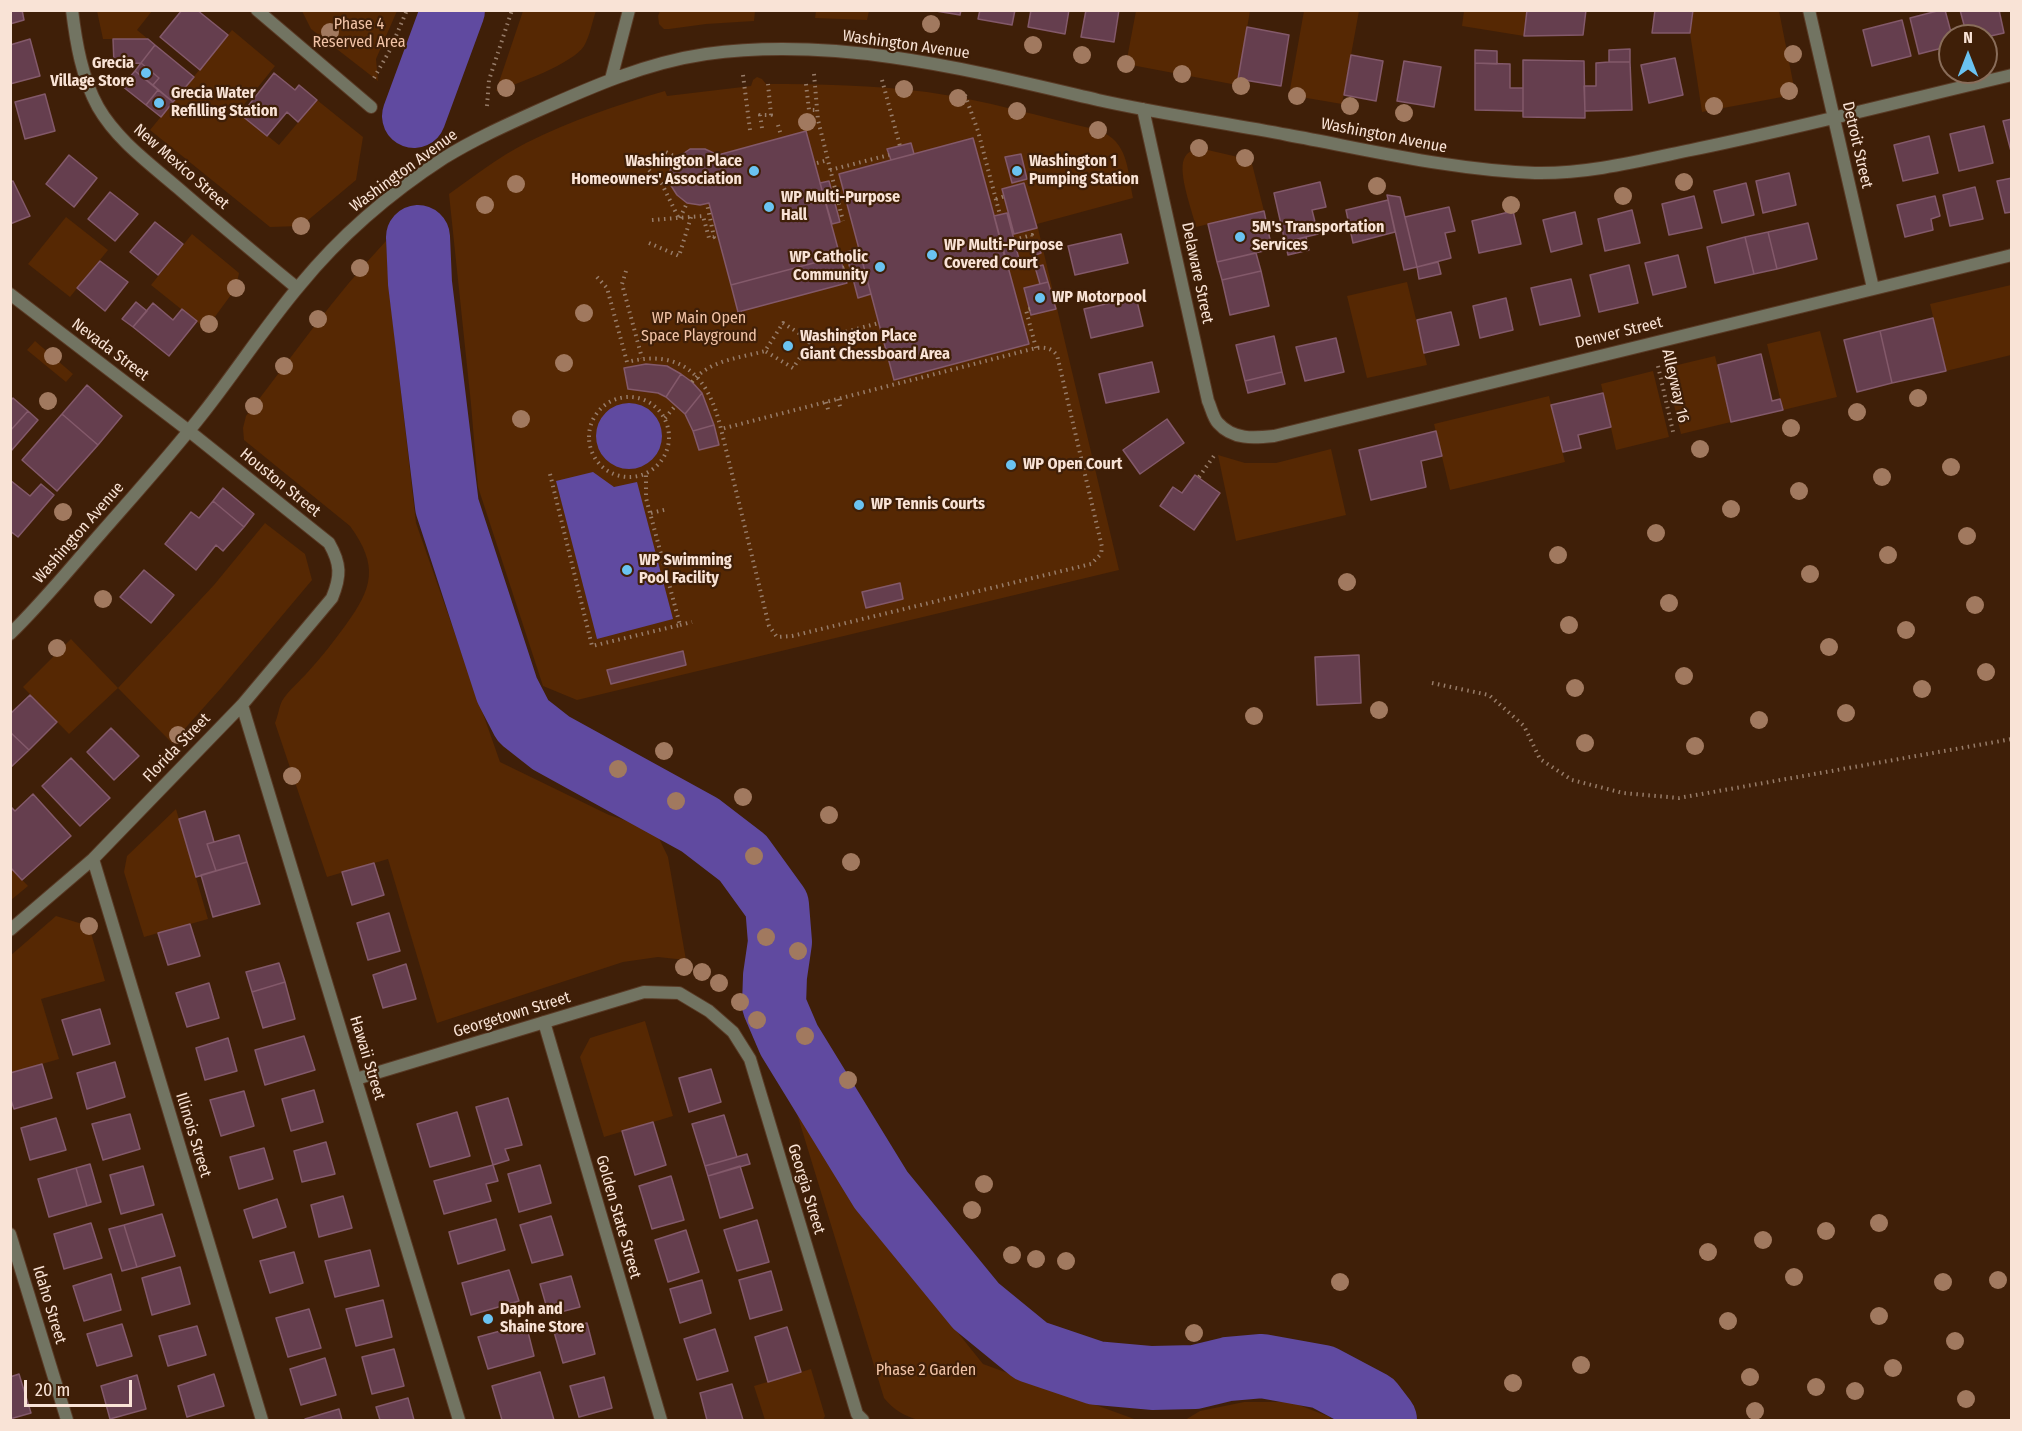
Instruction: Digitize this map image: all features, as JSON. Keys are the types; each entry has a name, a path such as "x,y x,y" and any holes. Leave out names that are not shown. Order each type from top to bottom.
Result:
{"street":[{"name":"New Mexico Street","path":"72,10 80,56 89,86 111,127 140,155 297,288"},
{"path":"611,79 629,10"},
{"name":"Detroit Street","path":"1809,10 1873,288"},
{"path":"264,13 371,107"},
{"name":"Washington Avenue","path":"10,634 189,431 297,288 326,254 373,211 445,158 498,128 611,79 676,59 769,50 839,51 881,55 935,63 1143,109 1451,165 1543,173 1596,169 1783,131 2012,75"},
{"name":"Delaware Street","path":"1143,109 1208,401 1217,423 1235,435"},
{"name":"Denver Street","path":"1235,435 1251,438 1274,436 2012,255"},
{"name":"Nevada Street","path":"12,300 189,431"},
{"name":"Houston Street","path":"189,431 329,543 339,568"},
{"name":"Florida Street","path":"10,930 93,859 242,705 332,598 339,582 339,568"},
{"name":"Hawaii Street","path":"242,705 459,1420"},
{"name":"Illinois Street","path":"93,859 262,1420"},
{"name":"Georgetown Street","path":"356,1079 644,992 679,993"},
{"name":"Georgia Street","path":"679,993 709,1011 733,1032 750,1059 857,1414 863,1420"},
{"name":"Golden State Street","path":"544,1022 662,1420"},
{"name":"Idaho Street","path":"10,1234 67,1420"}],"path":[{"path":"371,84 390,50 406,10"},
{"path":"487,106 489,80 512,10"},
{"path":"742,72 750,130"},
{"path":"814,73 818,120 843,221"},
{"path":"881,78 900,146"},
{"path":"762,128 760,115 771,115 768,84"},
{"path":"806,84 809,110 817,110"},
{"path":"964,92 978,131 1000,215"},
{"path":"778,125 781,135"},
{"path":"666,152 677,158"},
{"path":"830,171 889,155"},
{"path":"817,163 828,160"},
{"path":"649,171 662,184 679,219"},
{"path":"996,199 1005,196"},
{"path":"679,219 687,203"},
{"path":"652,220 703,216 709,238 714,237 707,204"},
{"path":"649,243 679,256 691,217"},
{"path":"1016,237 1032,235 1034,241"},
{"path":"843,268 849,266"},
{"path":"626,272 622,284 642,358"},
{"path":"597,278 607,288 627,362 660,357 678,363 697,376 714,402 770,626 777,637 792,636 1091,564 1101,555 1102,547 1057,355 1053,350 1047,348 1036,348 721,429"},
{"path":"1030,309 1026,310 1036,348"},
{"path":"692,382 712,365 765,351 783,322 811,340"},
{"path":"765,351 793,368 811,340 879,323"},
{"name":"Alleyway 16","path":"1652,342 1674,435"},
{"path":"630,396 644,399 656,407 665,418 670,430 670,443 657,467 646,474 632,477 617,476 604,469 595,458 589,444 589,430 594,417 603,405 615,399 630,396"},
{"path":"838,399 841,410"},
{"path":"826,402 829,413"},
{"path":"665,418 676,405"},
{"path":"1199,477 1220,447"},
{"path":"550,474 592,646 692,622"},
{"path":"646,474 646,498 680,625"},
{"path":"651,513 668,509"},
{"path":"1432,683 1489,695 1524,726 1540,759 1572,780 1623,793 1679,798 2012,739"}],"green space":[{"path":"660,10 755,11 754,21 664,29 659,24"},
{"path":"816,10 869,11 867,20 815,18"},
{"path":"97,11 152,11 137,30 148,39 103,39"},
{"name":"Phase 4 Reserved Area","path":"302,11 397,11 376,59 378,81 311,29"},
{"path":"523,11 596,11 586,42 578,53 543,73 496,91"},
{"path":"1136,11 1250,11 1237,85 1126,64"},
{"path":"1304,11 1359,11 1342,104 1289,95"},
{"path":"1464,11 1527,11 1524,36 1462,26"},
{"path":"1693,11 1779,11 1793,82 1789,91 1782,97 1702,112 1690,33"},
{"path":"232,30 275,66 238,112 279,145 317,100 363,137 356,180 301,226 270,227 150,130"},
{"name":"WP Main Open Space Playground","path":"757,77 766,84 867,86 949,95 1098,130 1116,142 1125,158 1133,198 1037,224 1119,570 577,700 543,686 478,487 449,194 516,148 577,121 665,91 667,96 751,86"},
{"path":"1199,148 1251,160 1264,211 1196,227 1184,183 1183,166 1187,155"},
{"path":"66,217 108,250 70,297 28,264"},
{"path":"192,234 239,273 236,288 206,329 151,285"},
{"path":"386,241 389,288 416,523 500,762 609,815 655,830 668,857 686,960 658,957 623,962 437,1023 388,859 327,877 275,723 285,697 327,650 362,600 367,588 369,565 359,540 350,526 244,440 243,428 246,416 314,327"},
{"path":"1407,282 1427,365 1367,378 1347,296"},
{"path":"2011,285 2011,355 1946,371 1930,304"},
{"path":"1820,331 1837,397 1783,410 1767,344"},
{"path":"35,341 73,374 66,382 27,350"},
{"path":"1715,356 1731,422 1681,434 1665,368"},
{"path":"1653,371 1669,437 1616,450 1601,384"},
{"path":"1549,396 1565,462 1450,490 1434,424"},
{"path":"1331,449 1346,515 1236,541 1218,455 1245,463 1276,463"},
{"path":"265,523 305,554 312,580 172,743 118,688 214,585"},
{"path":"71,639 118,688 69,734 23,687"},
{"path":"176,809 208,919 144,937 124,872 127,856"},
{"path":"10,867 28,886 11,900 10,900"},
{"path":"56,916 89,926 105,981 41,999 59,1059 11,1073 10,956"},
{"path":"645,1021 673,1116 604,1137 580,1057 590,1038"},
{"name":"Phase 2 Garden","path":"772,1032 874,1228 983,1364 1137,1420 919,1420 900,1412 884,1398"},
{"path":"811,1369 825,1416 823,1420 765,1420 754,1386"},
{"path":"1244,1402 1291,1402 1330,1417 1329,1420 1185,1420 1200,1411"}],"shaded area":[{"path":"629,403 642,406 652,413 659,423 662,436 659,449 652,459 642,466 629,469 616,466 606,459 599,449 596,436 599,423 606,413 616,406"},
{"path":"593,472 614,487 637,482 673,619 597,639 556,481"}],"building":[{"path":"10,10 22,10 24,20 10,24"},
{"path":"182,10 197,10 228,35 200,70 160,37"},
{"path":"930,10 961,10 960,15"},
{"path":"980,10 1015,10 1012,25 978,19"},
{"path":"1031,10 1069,10 1065,34 1028,27"},
{"path":"1086,10 1119,10 1114,42 1081,37"},
{"path":"1527,10 1586,10 1583,35 1524,36"},
{"path":"1655,10 1693,10 1690,33 1652,33"},
{"path":"1945,10 1949,24 1938,24 1938,49 1919,54 1910,18"},
{"path":"1960,10 1999,10 2004,33 1998,34 1998,24 1964,24"},
{"path":"1902,20 1911,56 1872,66 1863,30"},
{"path":"1247,27 1289,35 1281,86 1238,79"},
{"path":"30,39 40,76 10,84 10,45"},
{"path":"113,39 148,39 155,45 141,63 114,64"},
{"path":"155,45 194,77 173,102 153,85 159,78 141,63"},
{"path":"1630,49 1630,62 1609,62 1609,50"},
{"path":"1475,50 1497,51 1497,64 1475,63"},
{"path":"1351,55 1383,61 1376,101 1344,95"},
{"path":"1675,58 1683,95 1649,103 1641,65"},
{"path":"1523,60 1584,61 1585,118 1523,117"},
{"path":"1404,61 1441,67 1434,107 1397,101"},
{"path":"1630,62 1632,110 1585,111 1584,86 1596,86 1596,63"},
{"name":"Grecia Village Store","path":"141,63 159,78 153,85 135,71"},
{"path":"1475,63 1510,64 1510,88 1523,88 1523,111 1475,110"},
{"path":"135,71 158,90 146,105 122,86"},
{"path":"274,73 295,90 299,85 317,100 298,122 287,112 267,136 241,115"},
{"name":"Grecia Water Refilling Station","path":"158,90 173,102 161,117 146,105"},
{"path":"45,94 55,131 25,139 15,102"},
{"path":"2012,119 2012,155 2003,121"},
{"path":"1984,126 1993,163 1959,171 1950,134"},
{"name":"WP Multi-Purpose Hall","path":"806,131 840,256 731,285 709,203 700,205 687,203 677,195 670,184 670,170 677,158 690,149 705,149 718,155"},
{"path":"1929,136 1938,173 1903,181 1894,145"},
{"name":"WP Multi-Purpose Covered Court","path":"973,138 1029,344 894,380 839,174"},
{"path":"911,143 914,154 891,160 887,149"},
{"name":"Washington 1 Pumping Station","path":"1021,154 1027,179 1012,183 1005,157"},
{"path":"69,155 97,178 74,207 46,184"},
{"path":"1789,173 1796,205 1763,213 1756,181"},
{"path":"2012,178 2012,212 2005,213 1997,181"},
{"path":"13,181 30,216 10,224 10,182"},
{"path":"829,181 840,222 832,224 820,183"},
{"path":"1320,182 1326,207 1312,210 1318,234 1285,242 1274,193"},
{"path":"1024,183 1037,228 1014,234 1002,189"},
{"path":"1746,183 1754,215 1722,223 1714,191"},
{"path":"1975,187 1983,219 1950,226 1943,195"},
{"path":"110,192 138,214 115,241 88,219"},
{"path":"1387,195 1400,197 1417,267 1404,270"},
{"path":"1694,196 1702,228 1669,235 1662,204"},
{"path":"1935,196 1940,216 1931,219 1933,230 1905,237 1897,205"},
{"path":"1388,200 1395,232 1353,243 1346,210"},
{"path":"1449,207 1455,231 1445,233 1451,258 1417,267 1405,217"},
{"path":"1632,210 1640,243 1605,251 1598,219"},
{"name":"5M's Transportation Services","path":"1264,211 1272,249 1217,262 1208,224"},
{"path":"1513,211 1521,244 1479,253 1472,221"},
{"path":"1575,212 1582,244 1551,252 1543,220"},
{"path":"1007,213 1019,259 1006,262 994,216"},
{"path":"155,222 183,244 158,275 130,252"},
{"path":"1808,223 1817,259 1777,269 1768,232"},
{"path":"1768,232 1777,269 1754,274 1745,237"},
{"path":"1121,234 1128,263 1075,275 1068,246"},
{"path":"1306,237 1309,250 1288,255 1285,242"},
{"path":"1745,237 1754,274 1715,283 1707,247"},
{"path":"1038,240 1041,253 1033,256 1030,243"},
{"path":"859,249 871,294 858,298 846,252"},
{"path":"1256,253 1261,271 1222,280 1217,262"},
{"path":"1678,255 1686,287 1653,295 1645,263"},
{"path":"840,256 847,283 738,312 731,285"},
{"path":"100,261 128,282 105,311 77,288"},
{"path":"1438,262 1441,274 1419,279 1417,267"},
{"path":"1043,265 1048,282 1040,284 1035,267"},
{"path":"1629,265 1638,303 1599,312 1590,275"},
{"path":"1261,271 1269,306 1230,315 1222,280"},
{"path":"1571,279 1580,316 1540,325 1531,288"},
{"name":"WP Motorpool","path":"1048,282 1056,309 1031,315 1024,288"},
{"path":"1136,297 1143,326 1091,338 1084,309"},
{"path":"1506,298 1513,330 1480,338 1473,306"},
{"path":"136,302 147,311 133,327 122,319"},
{"path":"153,303 173,320 182,309 197,321 169,356 133,327"},
{"path":"1451,312 1459,345 1424,353 1417,320"},
{"path":"1933,318 1946,371 1892,383 1880,331"},
{"path":"1880,331 1892,383 1857,392 1844,340"},
{"path":"1274,336 1282,372 1245,381 1236,345"},
{"path":"1336,338 1344,372 1305,381 1296,347"},
{"path":"1761,354 1772,401 1780,399 1783,410 1731,422 1718,365"},
{"path":"1152,362 1159,392 1106,403 1099,374"},
{"path":"646,364 667,366 681,374 666,397 658,393 628,389 624,368"},
{"path":"1282,372 1285,384 1248,393 1245,381"},
{"path":"681,374 702,393 685,414 666,397"},
{"path":"87,385 122,416 98,445 62,414"},
{"path":"702,393 714,425 693,431 685,414"},
{"path":"1603,393 1611,427 1578,435 1581,448 1563,452 1551,405"},
{"path":"13,398 28,411 10,431 10,401"},
{"path":"28,411 38,420 11,451 10,431"},
{"path":"62,414 98,445 57,491 22,460"},
{"path":"1167,419 1184,443 1140,474 1123,450"},
{"path":"714,425 719,445 699,450 693,431"},
{"path":"1436,431 1442,456 1421,461 1426,487 1371,500 1359,450"},
{"path":"1195,475 1220,493 1194,530 1160,506 1173,487 1182,493"},
{"path":"10,480 30,496 41,484 54,495 18,537 10,531"},
{"path":"223,488 254,514 244,527 213,501"},
{"path":"213,501 244,527 223,551 216,545 196,570 165,544 191,512 199,518"},
{"path":"144,570 174,595 151,623 120,597"},
{"path":"900,583 903,599 866,608 862,592"},
{"path":"683,651 686,665 611,684 607,670"},
{"path":"1359,655 1361,703 1317,705 1315,657"},
{"path":"30,695 57,722 29,750 10,732 10,714"},
{"path":"111,728 139,756 114,780 87,752"},
{"path":"10,732 29,750 10,768"},
{"path":"71,758 110,798 80,826 42,786"},
{"path":"33,794 71,836 22,880 10,867 10,806 15,811"},
{"path":"205,811 214,842 207,844 216,871 196,877 179,819"},
{"path":"239,835 247,862 216,871 207,844"},
{"path":"247,862 260,904 213,917 201,875"},
{"path":"374,863 384,895 352,905 342,872"},
{"path":"389,913 400,951 368,960 357,923"},
{"path":"190,924 200,956 168,965 158,933"},
{"path":"279,963 285,982 252,992 246,972"},
{"path":"406,964 416,999 383,1008 373,975"},
{"path":"285,982 295,1019 263,1028 252,992"},
{"path":"209,983 219,1018 187,1027 176,993"},
{"path":"100,1009 110,1044 73,1055 62,1020"},
{"path":"304,1036 315,1070 265,1085 255,1050"},
{"path":"228,1038 237,1071 205,1080 196,1048"},
{"path":"115,1062 125,1097 87,1109 77,1073"},
{"path":"42,1064 52,1098 14,1109 10,1097 10,1073"},
{"path":"711,1069 721,1102 689,1112 679,1078"},
{"path":"314,1090 323,1122 291,1131 282,1099"},
{"path":"244,1091 254,1126 221,1136 210,1100"},
{"path":"508,1098 522,1145 505,1149 509,1160 493,1165 476,1107"},
{"path":"457,1112 470,1156 430,1167 417,1124"},
{"path":"130,1114 140,1149 103,1160 92,1124"},
{"path":"724,1115 737,1157 705,1166 692,1124"},
{"path":"56,1118 66,1150 30,1160 21,1128"},
{"path":"653,1122 666,1165 635,1175 622,1131"},
{"path":"326,1142 335,1174 302,1182 294,1151"},
{"path":"264,1148 273,1179 239,1189 230,1157"},
{"path":"747,1154 750,1164 708,1176 705,1166"},
{"path":"90,1164 101,1202 87,1206 76,1168"},
{"path":"493,1165 498,1181 486,1184 491,1201 444,1214 434,1181"},
{"path":"540,1165 551,1203 519,1212 508,1174"},
{"path":"143,1166 154,1205 121,1214 110,1175"},
{"path":"740,1166 753,1208 720,1218 708,1176"},
{"path":"76,1168 87,1206 49,1217 38,1179"},
{"path":"671,1176 684,1220 652,1229 639,1186"},
{"path":"343,1196 352,1228 319,1237 311,1205"},
{"path":"277,1199 286,1227 253,1238 244,1210"},
{"path":"162,1214 175,1256 137,1267 124,1225"},
{"path":"551,1216 563,1255 532,1263 520,1225"},
{"path":"496,1219 505,1250 458,1264 449,1232"},
{"path":"757,1220 769,1262 737,1271 724,1230"},
{"path":"91,1223 102,1258 64,1269 54,1234"},
{"path":"124,1225 137,1267 122,1271 109,1229"},
{"path":"686,1230 699,1272 668,1282 655,1240"},
{"path":"370,1250 379,1286 335,1297 325,1261"},
{"path":"294,1252 303,1283 270,1293 260,1261"},
{"path":"180,1267 190,1304 152,1315 142,1278"},
{"path":"509,1270 519,1301 471,1315 462,1283"},
{"path":"771,1271 782,1310 750,1319 739,1280"},
{"path":"111,1274 121,1310 84,1321 73,1286"},
{"path":"571,1276 580,1307 549,1315 540,1284"},
{"path":"702,1280 711,1313 680,1323 670,1289"},
{"path":"383,1300 392,1337 356,1346 346,1309"},
{"path":"309,1309 321,1348 288,1357 276,1318"},
{"path":"587,1323 595,1354 563,1363 554,1332"},
{"path":"122,1324 132,1356 97,1366 87,1334"},
{"path":"526,1324 534,1356 488,1369 478,1337"},
{"path":"197,1326 206,1355 168,1366 159,1336"},
{"path":"787,1327 801,1372 768,1382 755,1337"},
{"path":"715,1329 728,1371 697,1380 684,1339"},
{"path":"394,1349 404,1386 372,1394 362,1357"},
{"path":"325,1358 336,1395 301,1405 290,1369"},
{"path":"540,1372 554,1420 502,1420 492,1386"},
{"path":"19,1374 31,1413 10,1419 10,1377"},
{"path":"214,1374 224,1406 187,1417 178,1386"},
{"path":"137,1375 146,1409 110,1419 101,1386"},
{"path":"604,1377 612,1408 579,1417 570,1386"},
{"path":"732,1384 743,1420 707,1420 700,1393"},
{"path":"408,1398 414,1420 380,1420 376,1407"},
{"path":"339,1409 342,1420 305,1419"}],"waterway":[{"path":"414,116 453,10"},
{"path":"418,237 420,283 447,506 507,690 523,721 551,743 700,825 743,858 777,905 780,942 774,1005 789,1040 881,1190 976,1306 1031,1351 1096,1373 1152,1378 1195,1377 1228,1369 1262,1366 1323,1377 1372,1403 1385,1420"}],"place":[{"name":"Grecia Village Store","path":"146,73"},
{"name":"Grecia Water Refilling Station","path":"159,103"},
{"name":"Washington Place Homeowners' Association","path":"754,171"},
{"name":"Washington 1 Pumping Station","path":"1017,171"},
{"name":"WP Multi-Purpose Hall","path":"769,207"},
{"name":"5M's Transportation Services","path":"1240,237"},
{"name":"WP Multi-Purpose Covered Court","path":"932,255"},
{"name":"WP Catholic Community","path":"880,267"},
{"name":"WP Motorpool","path":"1040,298"},
{"name":"Washington Place Giant Chessboard Area","path":"788,346"},
{"name":"WP Open Court","path":"1011,465"},
{"name":"WP Tennis Courts","path":"859,505"},
{"name":"WP Swimming Pool Facility","path":"627,570"},
{"name":"Daph and Shaine Store","path":"488,1319"}]}
